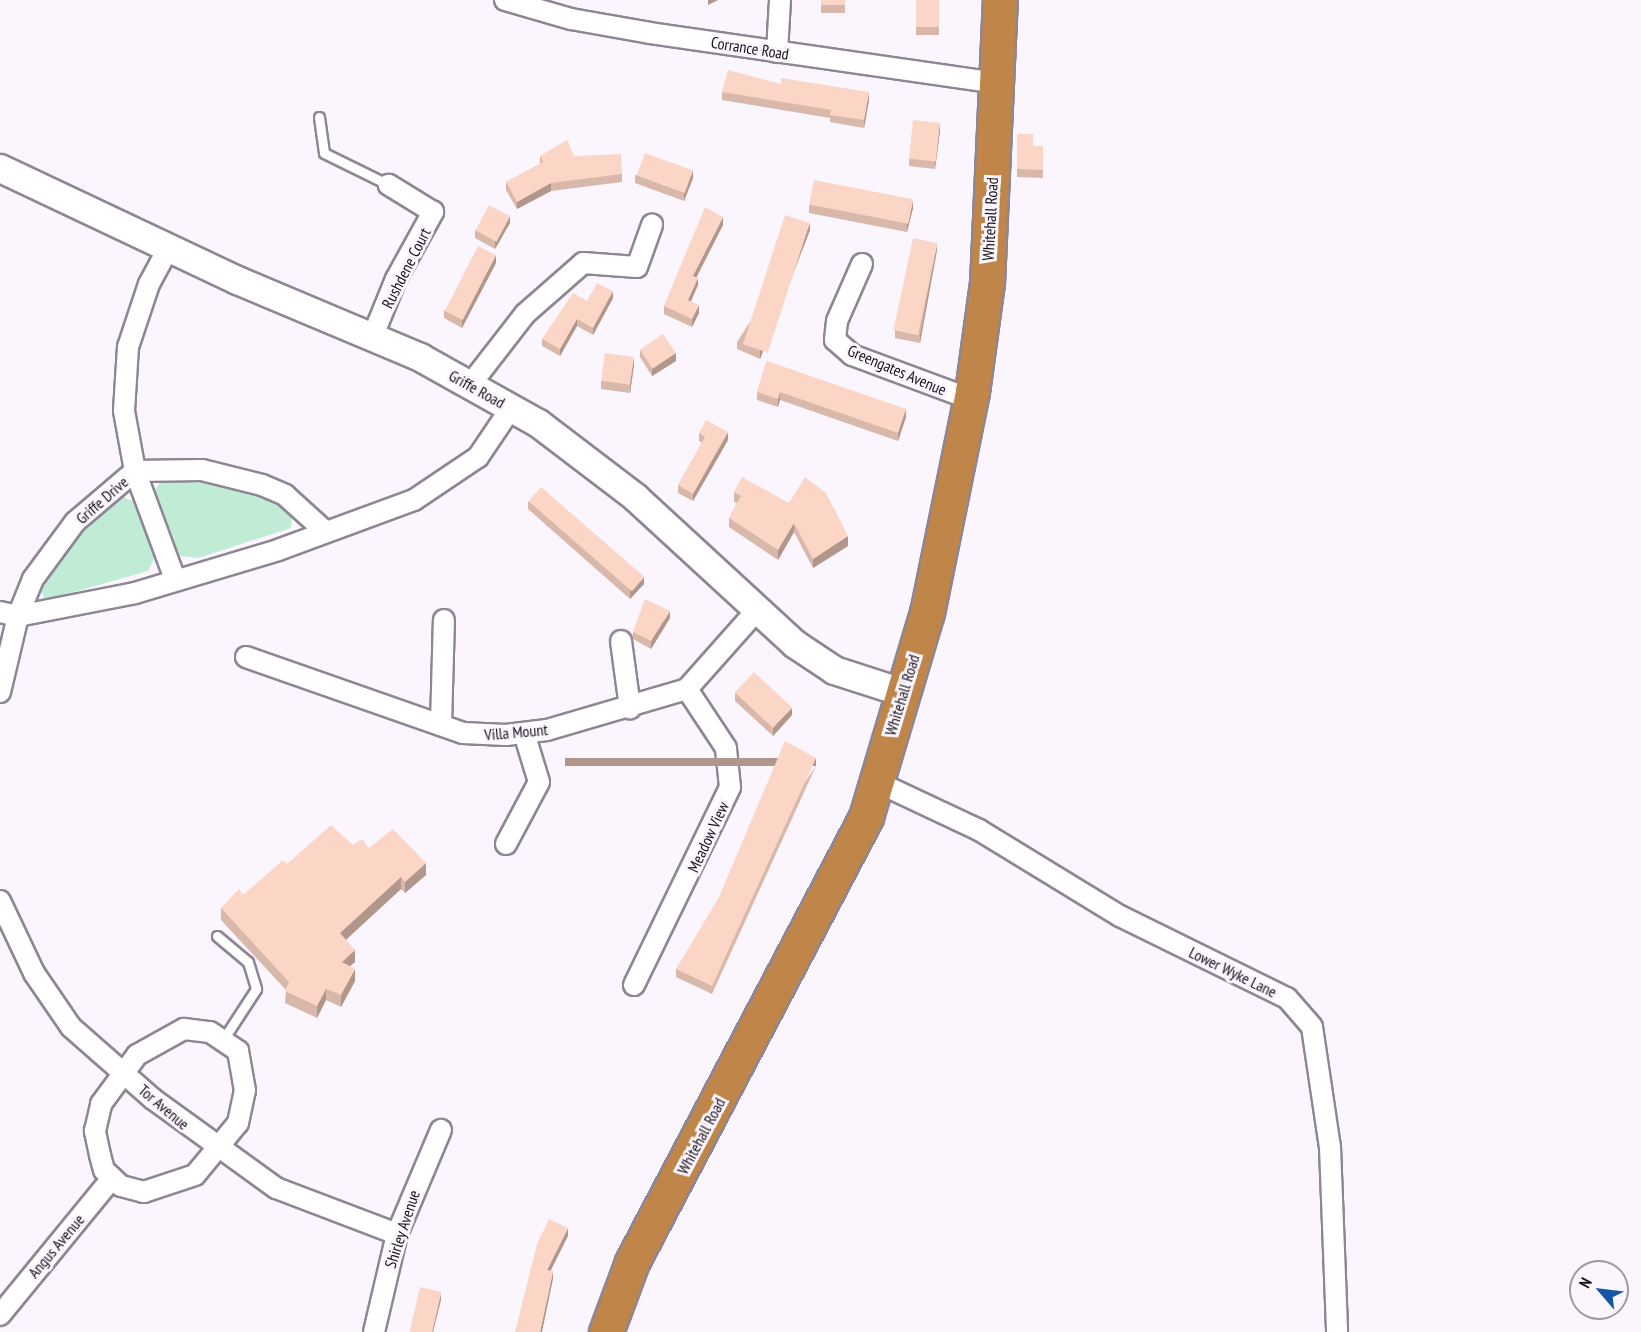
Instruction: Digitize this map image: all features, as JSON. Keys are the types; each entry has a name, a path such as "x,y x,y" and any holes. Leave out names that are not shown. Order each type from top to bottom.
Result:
{"highway":[{"name":"Whitehall Road","path":"606,1332 632,1262 866,817 927,613 970,399 987,283 998,83 1000,0"}],"street":[{"name":"Corrance Road","path":"505,0 571,20 998,83"},
{"path":"777,52 780,0"},
{"name":"Griffe Road","path":"0,168 372,338 470,385 511,408 634,497 758,609 834,670 902,692"},
{"name":"Rushdene Court","path":"372,338 396,279 433,212 389,185"},
{"path":"470,385 525,314 583,263 636,267 652,225"},
{"path":"169,247 149,284 128,347 124,411 135,471 175,579"},
{"name":"Greengates Avenue","path":"862,264 837,321 835,340 852,355 970,399"},
{"path":"9,614 135,593 326,532 414,500 478,456 511,408"},
{"name":"Griffe Drive","path":"0,692 9,614 75,522 135,471 202,470 262,485 285,495 326,532"},
{"name":"Villa Mount","path":"246,657 478,736 524,733 630,708 687,689 758,609"},
{"path":"441,725 444,620"},
{"path":"621,641 630,708"},
{"name":"Meadow View","path":"634,985 730,787 726,748 687,689"},
{"path":"506,844 539,782 524,733"},
{"name":"Lower Wyke Lane","path":"877,782 979,830 1120,916 1287,998 1312,1027 1330,1147 1337,1332"},
{"name":"Tor Avenue","path":"0,901 34,973 71,1027 122,1071 217,1149 276,1188 398,1234"},
{"path":"184,1029 224,1038 238,1051 245,1090 238,1123 195,1175 144,1192 112,1178 104,1170 95,1131 100,1104 122,1071 159,1039 184,1029"},
{"name":"Shirley Avenue","path":"374,1332 398,1234 441,1130"},
{"name":"Angus Avenue","path":"0,1315 112,1178"}],"lane":[{"path":"319,117 324,153 389,185"},
{"path":"217,936 248,962 256,990 224,1038"}],"green space":[{"path":"163,478 219,481 265,497 292,515 291,528 198,558 180,556 155,490"},
{"path":"120,496 136,502 157,553 148,571 46,600 38,587 80,526"}],"building":[{"path":"821,0 845,0 845,5 821,5"},
{"path":"916,0 939,0 939,27 916,27"},
{"path":"728,70 781,84 781,78 869,92 864,120 830,115 831,110 722,92"},
{"path":"913,120 940,123 936,162 909,159"},
{"path":"1017,134 1033,134 1033,146 1043,146 1043,170 1017,169"},
{"path":"567,140 574,156 621,154 622,174 551,183 517,202 506,182 543,162 540,156"},
{"path":"645,153 693,170 685,193 637,176"},
{"path":"814,180 913,199 908,224 809,205"},
{"path":"489,205 510,216 497,242 475,231"},
{"path":"705,207 723,217 693,276 698,278 688,300 699,305 692,319 664,306"},
{"path":"785,215 810,223 768,352 743,344"},
{"path":"913,238 937,243 918,335 893,330"},
{"path":"478,246 496,255 463,320 445,311"},
{"path":"597,283 613,291 593,328 577,319 560,349 542,339 573,293 587,301"},
{"path":"663,334 676,353 653,369 640,350"},
{"path":"605,353 634,357 630,385 601,381"},
{"path":"767,361 906,409 898,433 780,392 778,399 757,392"},
{"path":"706,420 728,432 693,494 678,485 705,437 699,433"},
{"path":"742,477 789,503 805,477 826,493 848,536 813,559 794,523 778,550 729,518 741,496 734,492"},
{"path":"541,487 644,577 632,591 529,501"},
{"path":"645,599 670,611 651,641 633,632"},
{"path":"754,672 792,707 773,728 735,692"},
{"path":"785,741 816,758 712,986 676,969 719,897"},
{"path":"331,825 353,845 362,839 369,848 393,829 426,863 405,882 401,877 340,933 355,950 342,962 355,969 341,995 326,989 317,1006 285,991 289,982 221,908 239,889 243,895 283,860 287,864"},
{"path":"549,1219 568,1228 547,1270 553,1271 540,1332 515,1332 537,1244"},
{"path":"420,1287 441,1292 432,1332 410,1332"}]}
